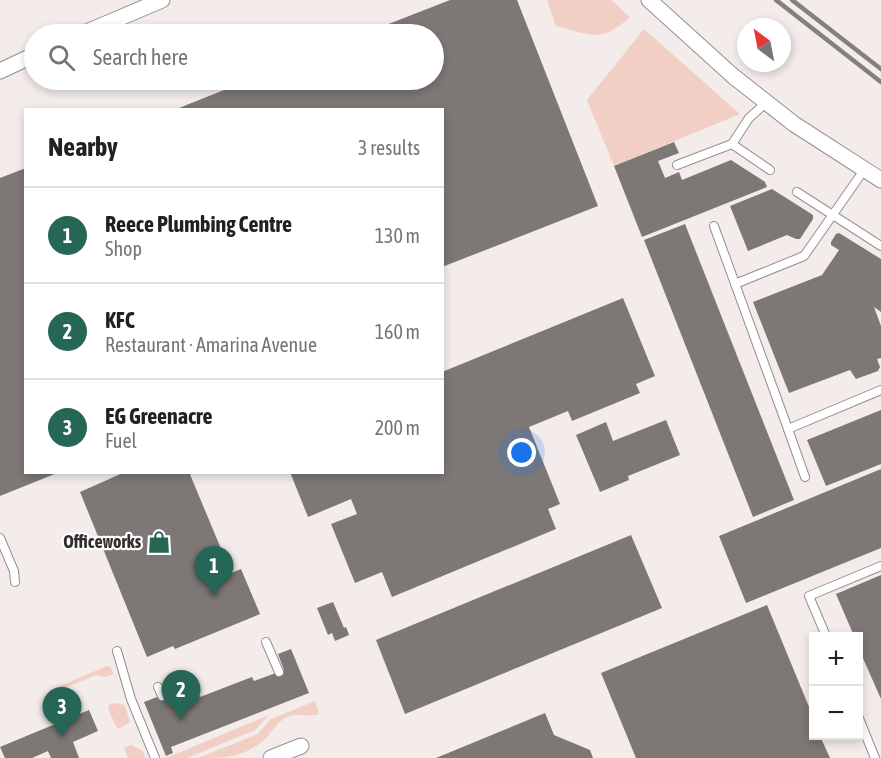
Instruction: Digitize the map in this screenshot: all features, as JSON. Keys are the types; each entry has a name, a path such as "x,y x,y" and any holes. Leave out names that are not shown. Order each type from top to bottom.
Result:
{"street":[{"path":"106,24 162,0"},
{"path":"649,0 734,76 794,124 881,180"},
{"path":"0,70 24,60"},
{"path":"271,758 301,746"}],"lane":[{"path":"677,165 732,144 749,118 767,102"},
{"path":"732,144 770,171"},
{"path":"735,284 804,256 864,170"},
{"path":"797,192 881,246"},
{"path":"714,226 805,477"},
{"path":"788,429 881,390"},
{"path":"0,538 14,571 15,582"},
{"path":"824,632 809,596 881,566"},
{"path":"266,642 279,672"},
{"path":"117,651 131,699 155,758"},
{"path":"158,687 162,696"},
{"path":"863,728 875,758"}],"shaded area":[{"path":"547,0 611,0 630,17 611,31 595,35 587,34 556,26"},
{"path":"644,29 740,114 614,166 587,100"},
{"path":"110,666 114,674 106,677 96,675 58,691 55,690 55,688"},
{"path":"315,701 319,714 295,715 283,719 264,740 241,754 198,758 258,734 271,719"},
{"path":"119,703 125,706 130,722 119,729 108,709 110,704"},
{"path":"269,715 255,730 187,758 166,758"},
{"path":"131,745 143,751 145,758 128,758 124,748"}],"building":[{"path":"450,0 517,0 598,206 444,266 444,108 179,108 224,90 444,90 444,24 389,24"},
{"path":"674,142 679,153 658,161 665,178 679,172 682,180 731,160 765,182 767,187 642,237 614,166"},
{"path":"24,169 24,474 55,474 0,496 0,178"},
{"path":"772,189 813,215 813,219 800,239 787,235 748,251 730,206"},
{"path":"685,224 794,500 753,517 644,240"},
{"path":"839,233 881,259 881,312 874,307 881,326 881,358 877,359 880,367 878,371 856,379 850,370 789,393 753,302 822,275 839,250 831,245 831,242"},
{"path":"623,298 655,376 636,384 640,393 572,421 568,411 529,427 560,504 548,509 556,529 392,597 382,572 355,583 331,524 357,514 351,499 308,517 291,474 444,474 444,371"},
{"path":"881,410 881,464 826,486 807,440"},
{"path":"666,420 680,455 628,476 629,480 600,492 576,435 606,422 613,441"},
{"path":"881,469 881,548 746,603 719,536"},
{"name":"Officeworks","path":"120,474 190,474 222,551 210,557 219,578 241,569 260,614 175,649 173,646 147,657 80,492"},
{"path":"631,535 662,608 405,714 376,640"},
{"path":"881,575 881,699 863,658 863,632 852,632 836,594"},
{"path":"333,602 349,635 335,641 332,633 328,635 317,608"},
{"path":"767,605 809,707 809,740 822,740 830,758 636,758 601,673"},
{"path":"291,649 309,693 171,747 173,753 166,756 144,702 194,683 200,697 252,677 254,681 284,670 278,654"},
{"path":"89,710 98,731 73,742 79,758 51,758 48,751 32,758 5,758 0,747"},
{"path":"545,713 554,735 590,750 593,758 436,758"}],"railway":[{"path":"776,0 881,82"},
{"path":"792,0 881,69"}],"place":[{"name":"Officeworks","path":"159,542"},
{"name":"Reece Plumbing Centre","path":"214,596"},
{"name":"KFC","path":"181,720"},
{"name":"EG Greenacre","path":"62,737"}]}
